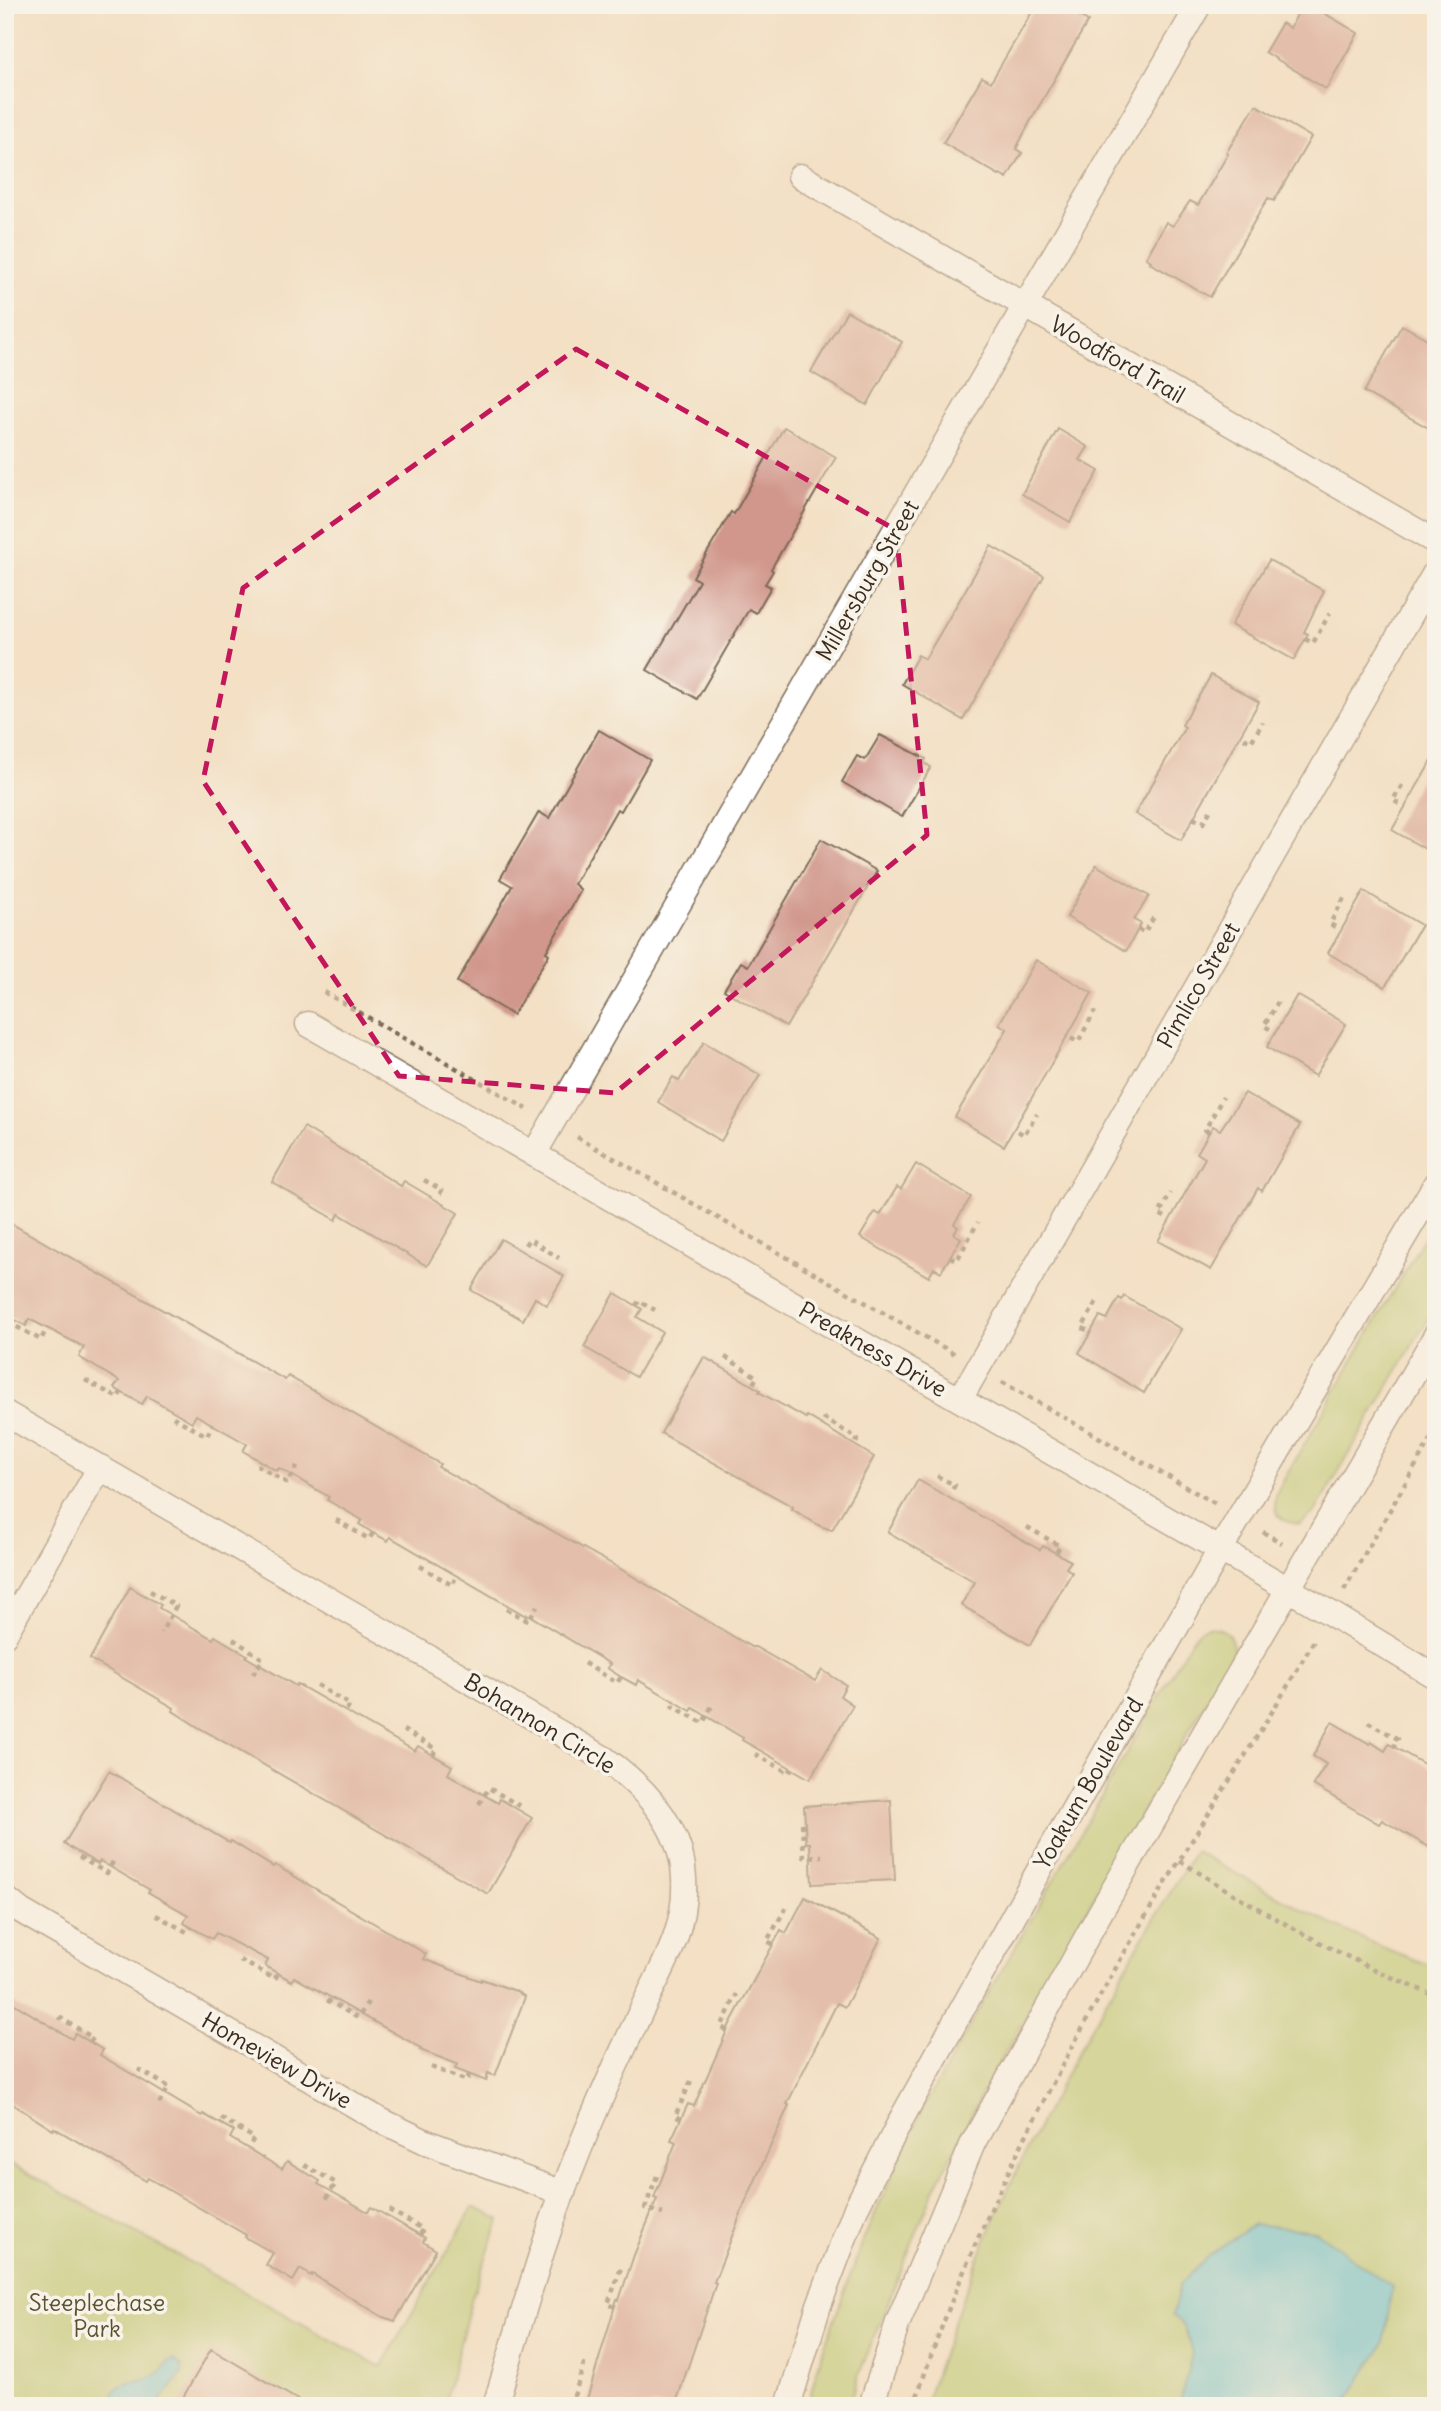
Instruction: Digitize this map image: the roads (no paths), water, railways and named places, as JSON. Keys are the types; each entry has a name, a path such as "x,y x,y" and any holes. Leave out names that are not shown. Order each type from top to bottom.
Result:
{"street":[{"name":"Millersburg Street","path":"534,1154 1199,5"},
{"name":"Woodford Trail","path":"800,176 1436,542"},
{"name":"Pimlico Street","path":"960,1399 1436,571"},
{"name":"Preakness Drive","path":"308,1024 960,1399 1436,1677"},
{"name":"Yoakum Boulevard","path":"788,2406 819,2305 856,2208 903,2116 1220,1550 1436,1183"},
{"path":"871,2406 898,2322 973,2143 1108,1899 1436,1335"},
{"name":"Bohannon Circle","path":"5,1413 605,1759 632,1778 654,1803 677,1841 684,1876 680,1928 574,2163 495,2406"},
{"path":"5,1634 100,1467"},
{"name":"Homeview Drive","path":"5,1898 21,1911 378,2119 419,2139 564,2193"}],"water":[{"path":"1254,2224 1316,2231 1392,2287 1384,2343 1344,2406 1179,2406 1192,2353 1184,2325 1172,2316 1180,2284 1208,2256"},
{"path":"173,2359 182,2366 182,2374 162,2399 160,2406 114,2406 113,2393 117,2388 151,2378"}],"park label":[{"name":"Steeplechase Park","path":"97,2315"}]}
